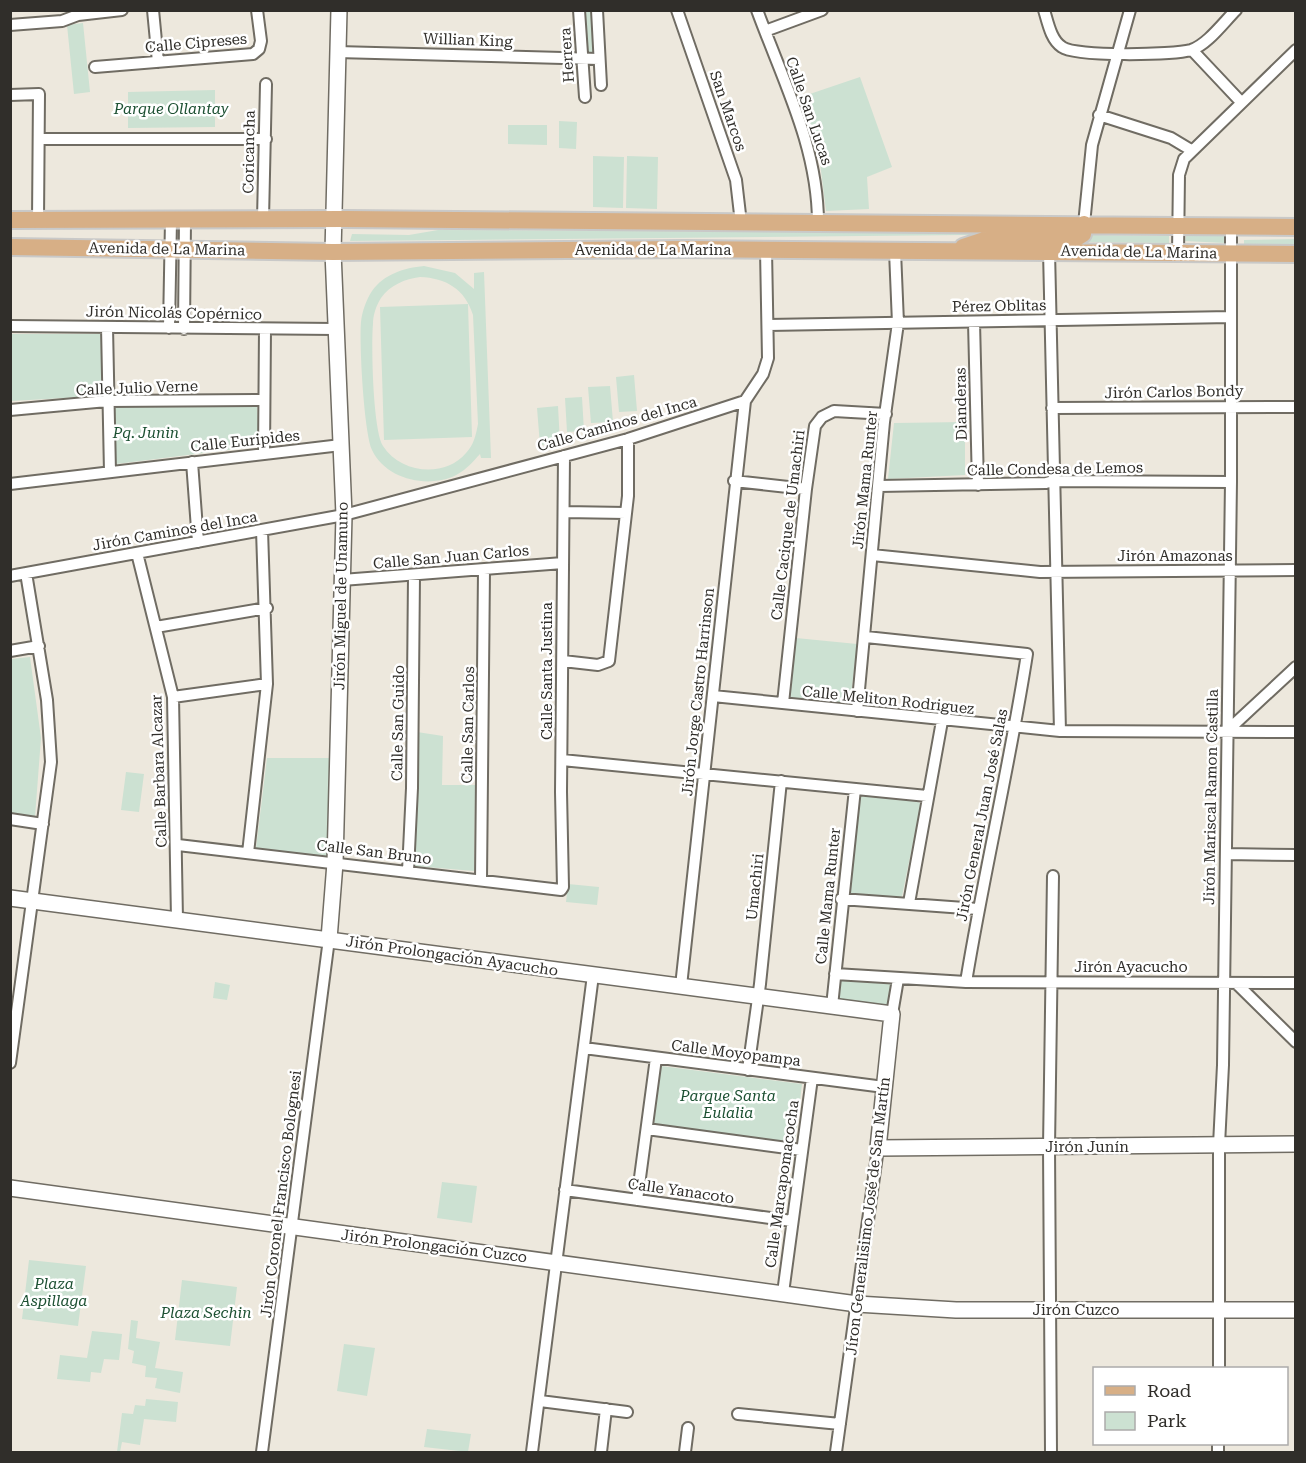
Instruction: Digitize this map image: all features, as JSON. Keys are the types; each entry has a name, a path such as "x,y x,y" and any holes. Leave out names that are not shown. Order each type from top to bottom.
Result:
{"main road":[{"name":"Avenida de La Marina","path":"10,220 334,219 1296,227"},
{"path":"951,251 987,239 1075,239 1083,234 1084,224"},
{"name":"Avenida de La Marina","path":"10,248 333,252 766,250 1296,254"}],"street":[{"path":"10,25 62,21 78,15 123,10"},
{"path":"153,10 158,62"},
{"name":"Calle Cipreses","path":"95,67 253,54 259,49 261,41 257,10"},
{"name":"Jirón Miguel de Unamuno","path":"329,939 335,863 344,515 333,252 339,10"},
{"name":"Herrera","path":"579,10 585,97"},
{"name":"Herrera","path":"597,10 601,85"},
{"name":"San Marcos","path":"677,10 736,180 741,223"},
{"name":"Calle San Lucas","path":"758,10 811,157 816,184 818,223"},
{"path":"765,31 822,10"},
{"path":"1044,10 1052,33 1062,48 1080,53 1117,54 1192,50 1236,10"},
{"path":"1084,224 1088,168 1099,115 1130,10"},
{"path":"1192,50 1241,102"},
{"name":"Willian King","path":"337,51 599,59"},
{"path":"1178,253 1179,175 1184,159 1241,102 1294,54"},
{"name":"Coricancha","path":"263,219 266,84"},
{"path":"10,94 39,94 38,220"},
{"path":"1099,115 1172,138 1191,150"},
{"path":"39,139 266,139"},
{"path":"178,220 184,328"},
{"name":"Jirón Mariscal Ramon Castilla","path":"1219,1367 1219,1145 1223,1065 1222,982 1226,854 1232,227"},
{"path":"170,328 178,249"},
{"path":"745,401 763,374 768,358 766,250"},
{"name":"Jirón Mama Runter","path":"857,711 866,638 886,414 898,323 895,251"},
{"path":"1050,251 1060,731"},
{"name":"Pérez Oblitas","path":"768,325 1231,317"},
{"name":"Dianderas","path":"974,322 978,485"},
{"name":"Jirón Nicolás Copérnico","path":"10,326 336,329"},
{"path":"107,327 110,472"},
{"path":"264,454 265,329"},
{"name":"Calle Julio Verne","path":"10,410 107,401 264,400"},
{"name":"Calle Caminos del Inca","path":"344,515 628,439 745,401"},
{"name":"Jirón Jorge Castro Harrinson","path":"681,986 734,482 745,401"},
{"name":"Jirón Carlos Bondy","path":"1052,408 1230,405 1296,407"},
{"name":"Calle Cacique de Umachiri","path":"783,703 815,426 822,417 834,411 886,414"},
{"path":"562,661 598,665 609,661 626,513 628,439"},
{"name":"Calle Euripides","path":"10,484 341,445"},
{"name":"Calle Santa Justina","path":"563,886 564,456"},
{"path":"192,462 198,542"},
{"name":"Calle Condesa de Lemos","path":"879,486 978,485 1053,481 1231,482"},
{"path":"734,482 806,489"},
{"path":"564,512 626,513"},
{"name":"Jirón Caminos del Inca","path":"10,576 344,515"},
{"path":"248,853 267,684 267,608 262,530"},
{"name":"Calle Barbara Alcazar","path":"137,553 173,697 178,845 177,919"},
{"name":"Jirón Amazonas","path":"872,555 1003,570 1055,572 1296,570"},
{"name":"Calle San Juan Carlos","path":"342,580 563,563"},
{"name":"Calle San Carlos","path":"481,880 484,570"},
{"path":"10,1063 51,762 47,700 26,573"},
{"name":"Calle San Guido","path":"408,871 412,788 414,576"},
{"path":"156,627 267,608"},
{"name":"Jirón General Juan José Salas","path":"866,638 1027,654 1016,728 978,909 966,982"},
{"path":"10,651 39,646"},
{"path":"1226,732 1296,667"},
{"path":"173,697 267,684"},
{"name":"Calle Meliton Rodriguez","path":"713,696 942,721 1060,731 1296,732"},
{"path":"909,903 942,721"},
{"path":"562,760 927,796"},
{"name":"Umachiri","path":"748,1070 759,996 781,782"},
{"name":"Calle Mama Runter","path":"832,1006 841,899 855,789"},
{"path":"10,819 43,824"},
{"name":"Calle San Bruno","path":"178,845 481,880 557,892 563,886"},
{"path":"1226,854 1296,855"},
{"path":"1051,1452 1052,1310 1049,1147 1053,876"},
{"name":"Jirón Prolongación Ayacucho","path":"10,898 892,1014"},
{"path":"841,899 978,909"},
{"name":"Jirón Coronel Francisco Bolognesi","path":"262,1452 329,939"},
{"name":"Jirón Ayacucho","path":"836,974 966,982 1296,983"},
{"path":"532,1452 593,975"},
{"name":"Jíron Generalisimo José de San Martín","path":"836,1452 878,1148 892,1014 898,979"},
{"path":"1236,983 1296,1042"},
{"name":"Calle Moyopampa","path":"584,1048 884,1088"},
{"path":"637,1200 656,1058"},
{"name":"Calle Marcapomacocha","path":"783,1293 812,1078"},
{"path":"647,1129 802,1150"},
{"name":"Jirón Junín","path":"878,1148 1296,1144"},
{"name":"Jirón Prolongación Cuzco","path":"10,1188 857,1304"},
{"name":"Calle Yanacoto","path":"565,1190 792,1221"},
{"name":"Jirón Cuzco","path":"857,1304 923,1309 1296,1310"},
{"path":"540,1401 627,1412"},
{"path":"601,1452 606,1409"},
{"path":"738,1414 840,1424"},
{"path":"685,1452 688,1428"}],"green space":[{"path":"581,11 593,11 594,51 592,54 586,54"},
{"path":"83,23 90,92 74,94 67,25"},
{"path":"860,77 892,167 867,177 869,209 826,211 819,155 798,98"},
{"name":"Parque Ollantay","path":"215,90 215,127 128,128 128,92"},
{"path":"559,121 577,122 576,149 559,148"},
{"path":"508,125 547,125 547,145 508,144"},
{"path":"593,156 624,157 623,208 593,207"},
{"path":"627,156 658,157 657,209 626,208"},
{"path":"438,230 1072,234 350,241 352,234 409,235"},
{"path":"1088,235 1169,236 1169,243 1088,242"},
{"path":"1226,235 1225,243 1185,241 1186,236"},
{"path":"1295,239 1295,244 1244,244 1244,240"},
{"path":"424,266 455,273 474,289 474,273 484,272 491,458 481,458 480,454 468,467 456,475 430,481 418,481 396,474 378,460 369,440 361,367 362,314 370,295 388,276","holes":["420,277 446,283 460,292 473,315 478,424 474,439 466,453 457,461 435,469 412,467 391,455 383,446 377,424 373,368 373,321 379,301 393,286 403,281"]},
{"path":"468,304 472,437 384,440 380,307"},
{"path":"10,334 102,334 101,396 11,401"},
{"path":"634,375 637,411 619,412 616,377"},
{"path":"610,386 613,422 591,423 588,387"},
{"path":"582,397 584,431 567,432 565,398"},
{"name":"Pq. Junin","path":"257,403 259,446 116,464 113,406"},
{"path":"558,406 560,443 540,445 537,408"},
{"path":"965,422 965,475 888,479 894,423"},
{"path":"796,638 857,644 850,704 790,698"},
{"path":"30,657 41,738 35,817 10,813 11,659"},
{"path":"417,732 443,736 442,785 475,785 474,871 414,866"},
{"path":"267,758 332,758 328,857 256,848"},
{"path":"126,772 144,774 139,812 121,810"},
{"path":"859,796 917,801 921,804 902,896 897,899 850,894 848,890"},
{"path":"568,884 599,887 597,905 566,902"},
{"path":"839,980 892,984 890,1006 837,1002"},
{"path":"215,982 230,985 227,1000 213,998"},
{"name":"Parque Santa Eulalia","path":"661,1066 802,1084 795,1143 654,1124"},
{"path":"442,1182 477,1186 472,1223 437,1218"},
{"name":"Plaza Aspillaga","path":"29,1260 86,1266 78,1326 22,1319"},
{"name":"Plaza Sechin","path":"182,1280 237,1287 230,1346 175,1340"},
{"path":"131,1320 138,1321 136,1338 160,1342 155,1368 183,1372 180,1393 155,1388 157,1378 145,1377 146,1366 132,1363 134,1351 128,1349"},
{"path":"92,1331 122,1334 119,1360 104,1359 101,1373 91,1372 90,1382 57,1379 60,1355 87,1358"},
{"path":"344,1344 375,1348 367,1396 337,1391"},
{"path":"146,1399 178,1402 176,1422 144,1419 140,1445 122,1442 120,1452 117,1452 122,1413 133,1414 135,1405 145,1406"},
{"path":"427,1429 471,1434 468,1452 424,1447"}]}
